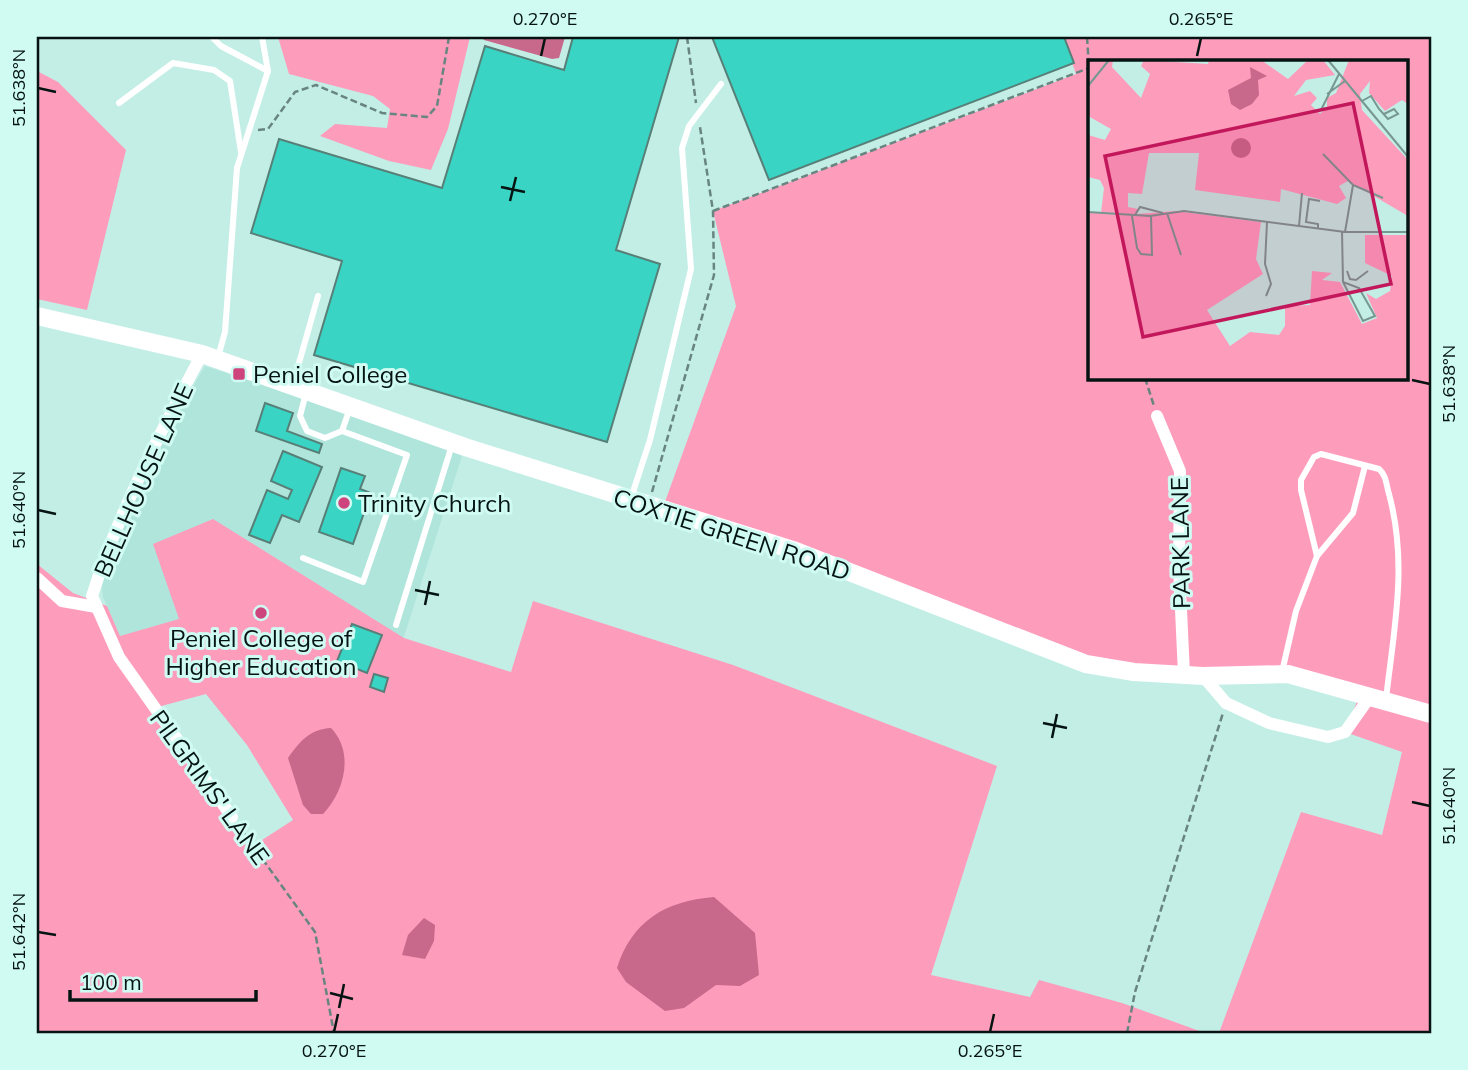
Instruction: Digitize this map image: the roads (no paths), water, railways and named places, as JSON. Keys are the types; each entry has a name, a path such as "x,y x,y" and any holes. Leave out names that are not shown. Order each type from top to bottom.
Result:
{"street":[{"name":"COXTIE GREEN ROAD","path":"37,316 210,357 453,443 793,551 1086,664 1134,672 1203,676 1281,674 1431,714"},
{"name":"BELLHOUSE LANE","path":"96,607 92,596 107,548 152,449 210,357"},
{"name":"PARK LANE","path":"1157,416 1180,471 1179,567 1184,674"},
{"path":"37,578 62,601 96,607"},
{"name":"PILGRIMS' LANE","path":"96,607 119,657 232,817"},
{"path":"1203,676 1226,703 1269,723 1328,737 1345,732 1377,699"}],"lane":[{"path":"212,37 221,46 268,71"},
{"path":"210,357 225,332 235,181 241,153 268,71 262,37"},
{"path":"119,103 173,63 214,70 230,81 241,153"},
{"path":"630,500 654,427 691,269 682,148 689,126 721,84"},
{"path":"303,558 363,582 407,455 342,431 325,438 307,431 300,416 300,388 318,296"},
{"path":"342,431 350,406"},
{"path":"396,625 453,443"},
{"path":"1317,556 1301,490 1308,465 1314,457 1321,454 1384,474 1394,510 1401,589 1377,699"},
{"path":"1281,674 1296,611 1317,556 1353,513 1365,466"}],"place":[{"name":"Peniel College","path":"239,374"},
{"name":"Trinity Church","path":"344,503"},
{"name":"Peniel College of Higher Education","path":"261,613"}]}
